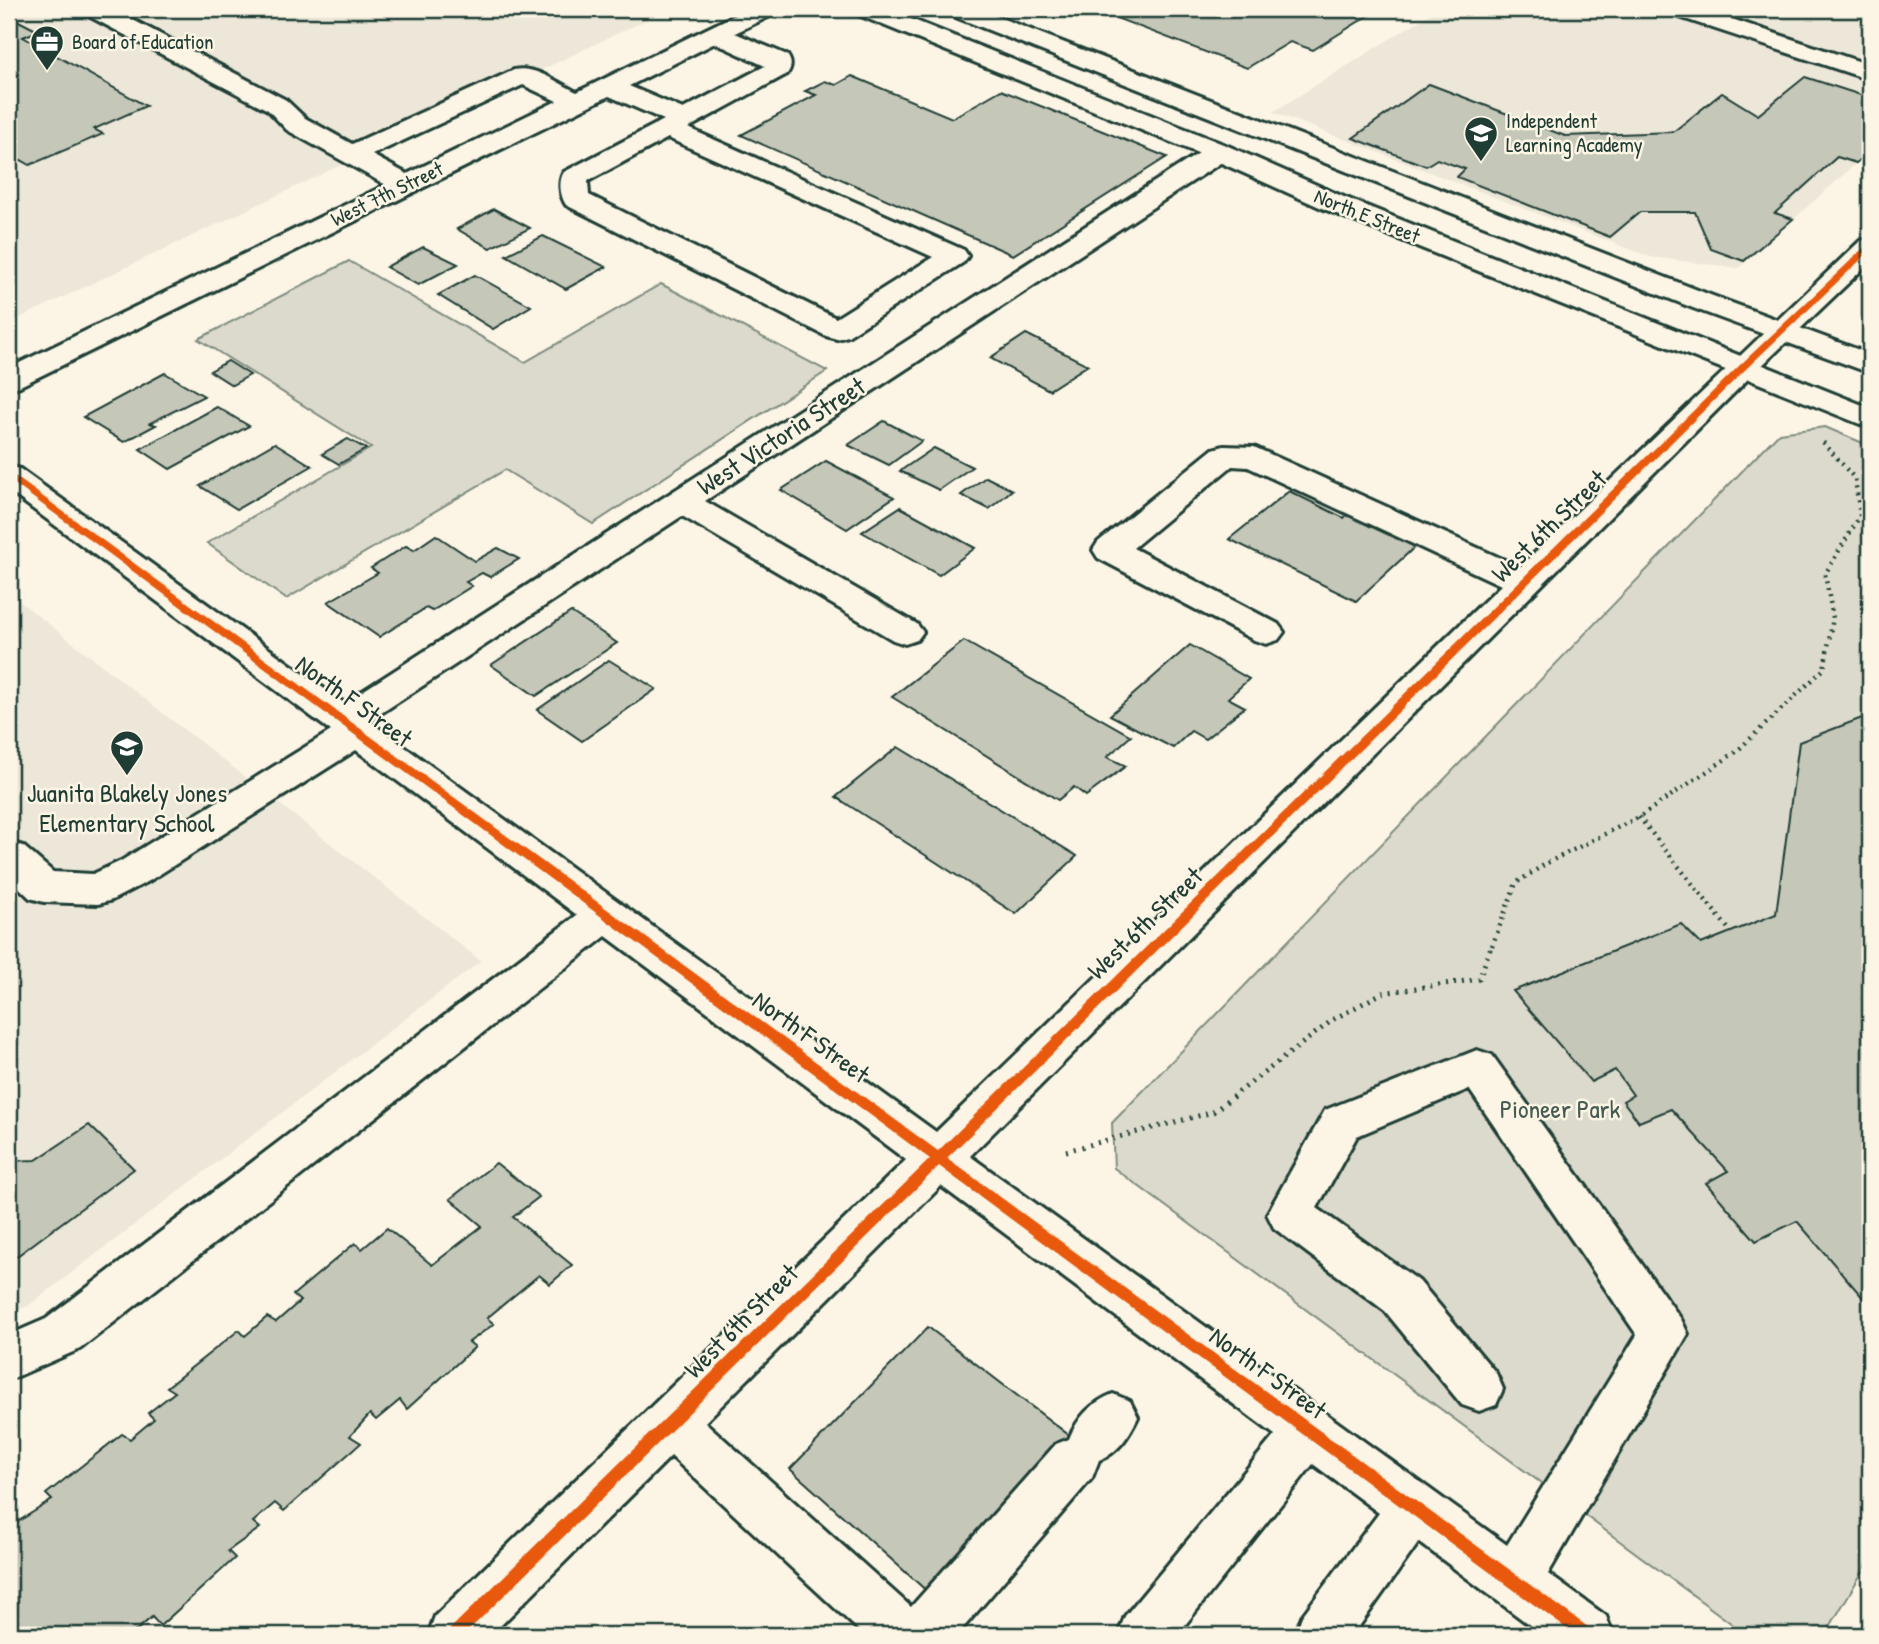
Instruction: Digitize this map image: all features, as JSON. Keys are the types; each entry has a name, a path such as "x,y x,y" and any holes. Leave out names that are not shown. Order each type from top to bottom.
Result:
{"street":[{"path":"94,9 277,105 296,124 349,156 406,185"},
{"name":"West 7th Street","path":"9,380 765,9"},
{"name":"North E Street","path":"865,9 1219,152 1334,203 1870,419"},
{"name":"North E Street","path":"957,9 1870,364"},
{"path":"1679,9 1870,73"},
{"path":"608,86 675,124 954,256 837,330 576,199 574,178 675,124 778,69 778,60 715,34"},
{"path":"349,156 523,75 576,101"},
{"name":"West Victoria Street","path":"9,856 44,887 99,889 135,871 680,501 1219,152"},
{"name":"West 6th Street","path":"454,1635 1742,367 1870,247"},
{"path":"1266,632 1110,550 1224,456 1254,457 1524,582"},
{"name":"North F Street","path":"9,476 1587,1635"},
{"path":"680,501 905,632"},
{"path":"9,1358 63,1334 606,914"},
{"path":"1479,1389 1402,1296 1290,1214 1341,1123 1477,1068 1664,1334 1514,1582"},
{"path":"670,1423 903,1635"},
{"path":"1144,1635 1309,1431"},
{"path":"922,1635 1094,1439"},
{"path":"1321,1635 1413,1508"}],"path":[{"path":"1066,1151 1213,1112 1334,1019 1382,993 1479,979 1517,883 1547,863 1639,817 1736,752 1824,669 1833,618 1825,575 1860,516 1855,479 1814,431"},
{"path":"1639,817 1731,932"}],"shaded area":[{"path":"9,9 669,9 9,323"},
{"path":"1438,9 1870,9 1870,151 1739,268 1650,257 1273,112"},
{"name":"Juanita Blakely Jones Elementary School","path":"9,593 481,961 28,1306 9,1313"}],"green space":[{"path":"349,261 525,362 661,284 827,371 593,524 505,470 286,599 207,543 371,448 198,339"},
{"name":"Pioneer Park","path":"1825,427 1870,446 1870,1559 1825,1635 1747,1635 1114,1168 1112,1123 1779,433"}],"building":[{"path":"1111,9 1379,9 1313,50 1290,42 1247,68 1103,13"},
{"name":"Board of Education","path":"9,16 38,31 23,37 146,106 94,129 103,134 30,165 21,160 9,166"},
{"path":"852,76 952,118 1001,90 1167,157 1013,255 741,135 816,95 805,91 825,81 836,85"},
{"path":"1805,77 1870,98 1870,150 1856,163 1837,157 1775,213 1793,219 1744,261 1711,249 1695,212 1640,212 1610,237 1457,177 1465,169 1437,159 1426,166 1353,138 1429,84 1565,136 1673,132 1722,93 1758,115"},
{"path":"494,209 530,228 490,248 457,229"},
{"path":"543,236 606,267 566,289 506,255"},
{"path":"423,247 458,264 418,285 386,267"},
{"path":"475,275 531,306 493,329 438,295"},
{"path":"1026,334 1088,365 1049,390 990,358"},
{"path":"228,361 250,375 232,385 210,371"},
{"path":"165,373 204,396 150,423 156,425 124,442 83,417"},
{"path":"217,407 249,426 170,469 140,449"},
{"path":"884,421 922,441 889,465 848,445"},
{"path":"348,439 366,449 339,464 322,454"},
{"path":"275,443 312,466 237,509 200,486"},
{"path":"934,448 972,467 939,490 900,471"},
{"path":"826,461 894,497 847,529 781,490"},
{"path":"986,477 1012,490 989,509 961,495"},
{"path":"1289,491 1344,518 1349,512 1418,544 1356,601 1229,539"},
{"path":"900,507 975,548 939,575 862,532"},
{"path":"436,535 475,561 498,548 519,559 490,577 482,573 466,582 472,586 432,611 426,608 379,637 328,602 378,573 371,568 406,546 414,550"},
{"path":"571,612 617,643 536,696 491,665"},
{"path":"964,641 1131,736 1107,757 1126,766 1086,796 1074,787 1058,800 892,697"},
{"path":"1190,645 1249,679 1228,698 1245,707 1205,739 1191,731 1173,748 1110,715"},
{"path":"609,660 656,689 582,741 537,710"},
{"path":"1870,715 1870,1306 1797,1221 1756,1241 1706,1183 1728,1171 1671,1109 1639,1122 1623,1101 1633,1095 1615,1070 1591,1082 1513,991 1681,924 1701,944 1776,914 1799,742"},
{"path":"898,747 1077,856 1016,914 836,797"},
{"path":"89,1125 134,1169 9,1262 9,1161 36,1160"},
{"path":"496,1163 539,1197 513,1217 572,1265 550,1284 539,1275 487,1318 494,1324 469,1342 475,1347 407,1409 400,1400 376,1420 370,1414 350,1436 361,1443 284,1511 275,1503 253,1522 260,1528 228,1551 235,1558 160,1626 152,1617 131,1635 118,1632 115,1635 9,1635 9,1532 19,1521 52,1500 46,1494 122,1434 130,1439 154,1419 148,1413 175,1392 167,1387 239,1330 245,1336 267,1317 276,1322 300,1301 293,1295 355,1243 362,1249 387,1228 432,1265 482,1226 450,1199"},
{"path":"928,1327 1070,1436 929,1593 790,1469"}],"cycle path":[{"path":"454,1635 1743,367 1870,247"},
{"path":"9,476 1587,1635"}],"place":[{"name":"Board of Education","path":"47,72"},
{"name":"Independent Learning Academy","path":"1481,163"},
{"name":"Juanita Blakely Jones Elementary School","path":"127,777"}]}
